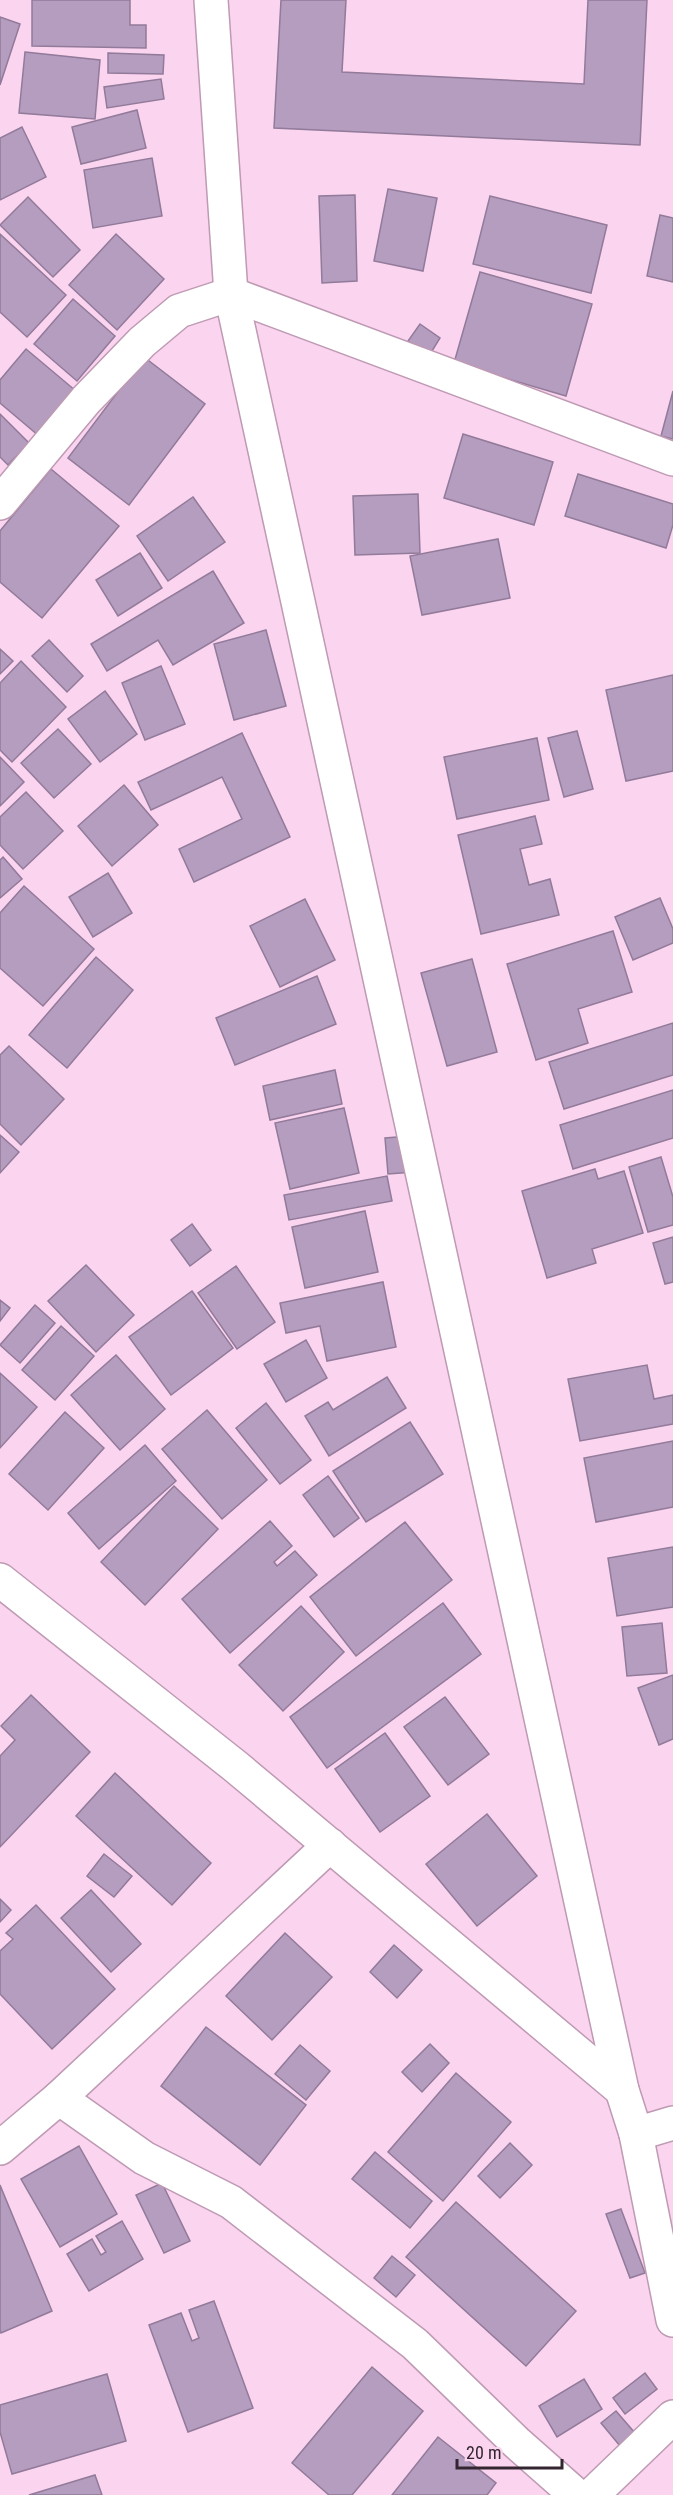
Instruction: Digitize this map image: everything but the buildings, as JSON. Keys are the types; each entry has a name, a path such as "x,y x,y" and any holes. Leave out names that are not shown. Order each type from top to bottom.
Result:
{"main road":[{"path":"211,0 231,294 622,2090 636,2134 673,2320"},
{"path":"0,503 86,400 142,342 179,311 231,294 673,459"},
{"path":"0,1580 235,1766 622,2090"},
{"path":"0,2148 60,2098 330,1845"},
{"path":"60,2098 144,2158 231,2202 415,2344 516,2442 576,2495"},
{"path":"636,2134 673,2123"},
{"path":"592,2495 673,2417"}]}
